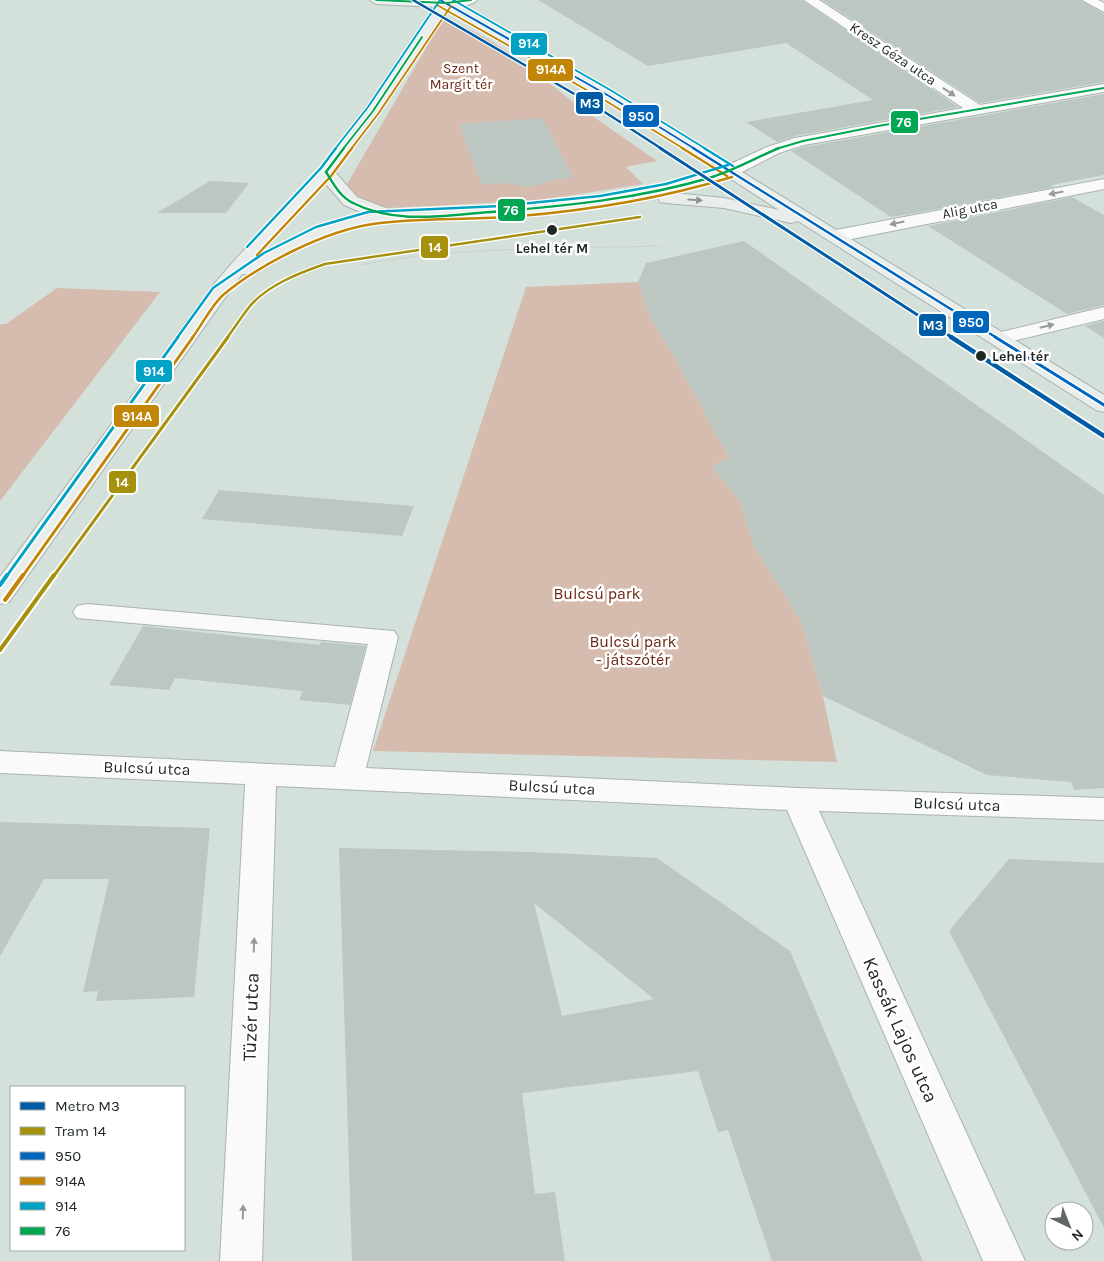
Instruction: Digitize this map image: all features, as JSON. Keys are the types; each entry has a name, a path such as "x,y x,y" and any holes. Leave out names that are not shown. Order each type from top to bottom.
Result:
{"main road":[{"path":"370,0 402,12 422,37"},
{"path":"376,0 443,2 609,96 1104,404"},
{"path":"0,596 218,292 238,266 326,172 372,111 422,37 443,2"},
{"path":"218,292 264,259 290,244 335,226 358,220 393,215 510,211 629,196 690,184 730,171"},
{"path":"326,172 342,196 352,203 393,215"},
{"path":"629,196 724,203 760,210 828,232"}],"street":[{"path":"443,2 471,0"},
{"name":"Kresz Géza utca","path":"810,0 975,109"},
{"path":"1088,0 1104,8"},
{"path":"730,171 773,150 801,140 1104,88"},
{"name":"Alig utca","path":"828,232 1104,184"},
{"path":"1000,338 1104,313"},
{"path":"87,612 384,637 348,777"},
{"name":"Bulcsú utca","path":"0,762 798,799 1104,809"},
{"name":"Tüzér utca","path":"241,1261 261,773"},
{"name":"Kassák Lajos utca","path":"798,799 1004,1261"}],"green space":[{"name":"Szent Margit tér","path":"447,20 501,47 581,108 657,161 626,167 643,184 541,200 391,208 356,201 346,186 441,22"},
{"name":"Bulcsú park","path":"638,282 651,319 674,356 729,458 712,466 741,503 754,546 801,621 823,696 837,762 373,751 526,287"},
{"path":"57,288 160,292 0,501 0,324 6,324"}],"building":[{"path":"538,0 802,0 958,107 795,136 777,142 746,122 873,100 786,43 648,66"},
{"path":"822,0 1080,0 1104,14 1104,82 980,103"},
{"path":"1104,94 1104,175 1051,185 1054,187 910,214 891,217 791,151 804,147"},
{"path":"542,118 574,178 552,180 540,185 522,187 506,183 482,185 459,124"},
{"path":"210,181 249,183 226,213 157,213"},
{"path":"1072,197 1104,215 1104,305 1067,314 928,226"},
{"path":"744,241 1104,495 1104,788 1074,790 1071,782 987,775 823,696 801,621 754,546 741,503 712,466 729,458 674,356 651,319 638,282 646,263"},
{"path":"1104,321 1104,338 1085,326"},
{"path":"219,490 414,506 402,536 202,519"},
{"path":"143,626 320,645 321,642 366,646 350,705 299,700 303,691 175,678 169,690 109,685"},
{"path":"0,822 210,828 194,997 96,1001 98,991 83,992 109,879 44,879 0,956"},
{"path":"339,848 531,852 657,858 790,951 923,1261 772,1261 728,1130 718,1132 698,1071 522,1093 535,1194 555,1192 565,1261 352,1261","holes":["534,903 654,999 562,1016"]},
{"path":"1009,859 1104,863 1104,1228 1094,1209 1094,1201 1090,1201 949,931"}],"tram line":[{"name":"14","path":"0,650 251,305 280,283 302,272 337,261 640,217"},
{"path":"359,265 433,254 471,251 660,246"}],"metro line":[{"name":"M3","path":"413,0 600,109 1104,436"}],"transit line":[{"name":"76","path":"376,0 446,3 471,0"},
{"name":"950","path":"440,0 609,96 1104,405"},
{"name":"914","path":"247,247 321,168 368,107 440,0"},
{"name":"914","path":"453,0 612,91 733,166"},
{"name":"914A","path":"437,5 606,101 727,176"},
{"name":"914A","path":"257,255 331,176 378,114 451,6"},
{"name":"76","path":"326,172 373,111 422,37"},
{"name":"76","path":"326,172 340,193 352,203 368,210 385,214 419,217 572,205 682,186 721,174 779,148 803,141 1104,88"},
{"name":"914","path":"0,585 213,288 264,253 316,227 368,212 501,206 600,196 666,184 728,165"},
{"name":"914A","path":"5,600 222,296 286,255 339,232 371,224 400,221 474,220 540,215 604,207 669,195 732,177"}],"place":[{"name":"Lehel tér M","path":"552,230"},
{"name":"Lehel tér","path":"981,356"}],"park label":[{"name":"Bulcsú park - játszótér","path":"633,650"}]}
